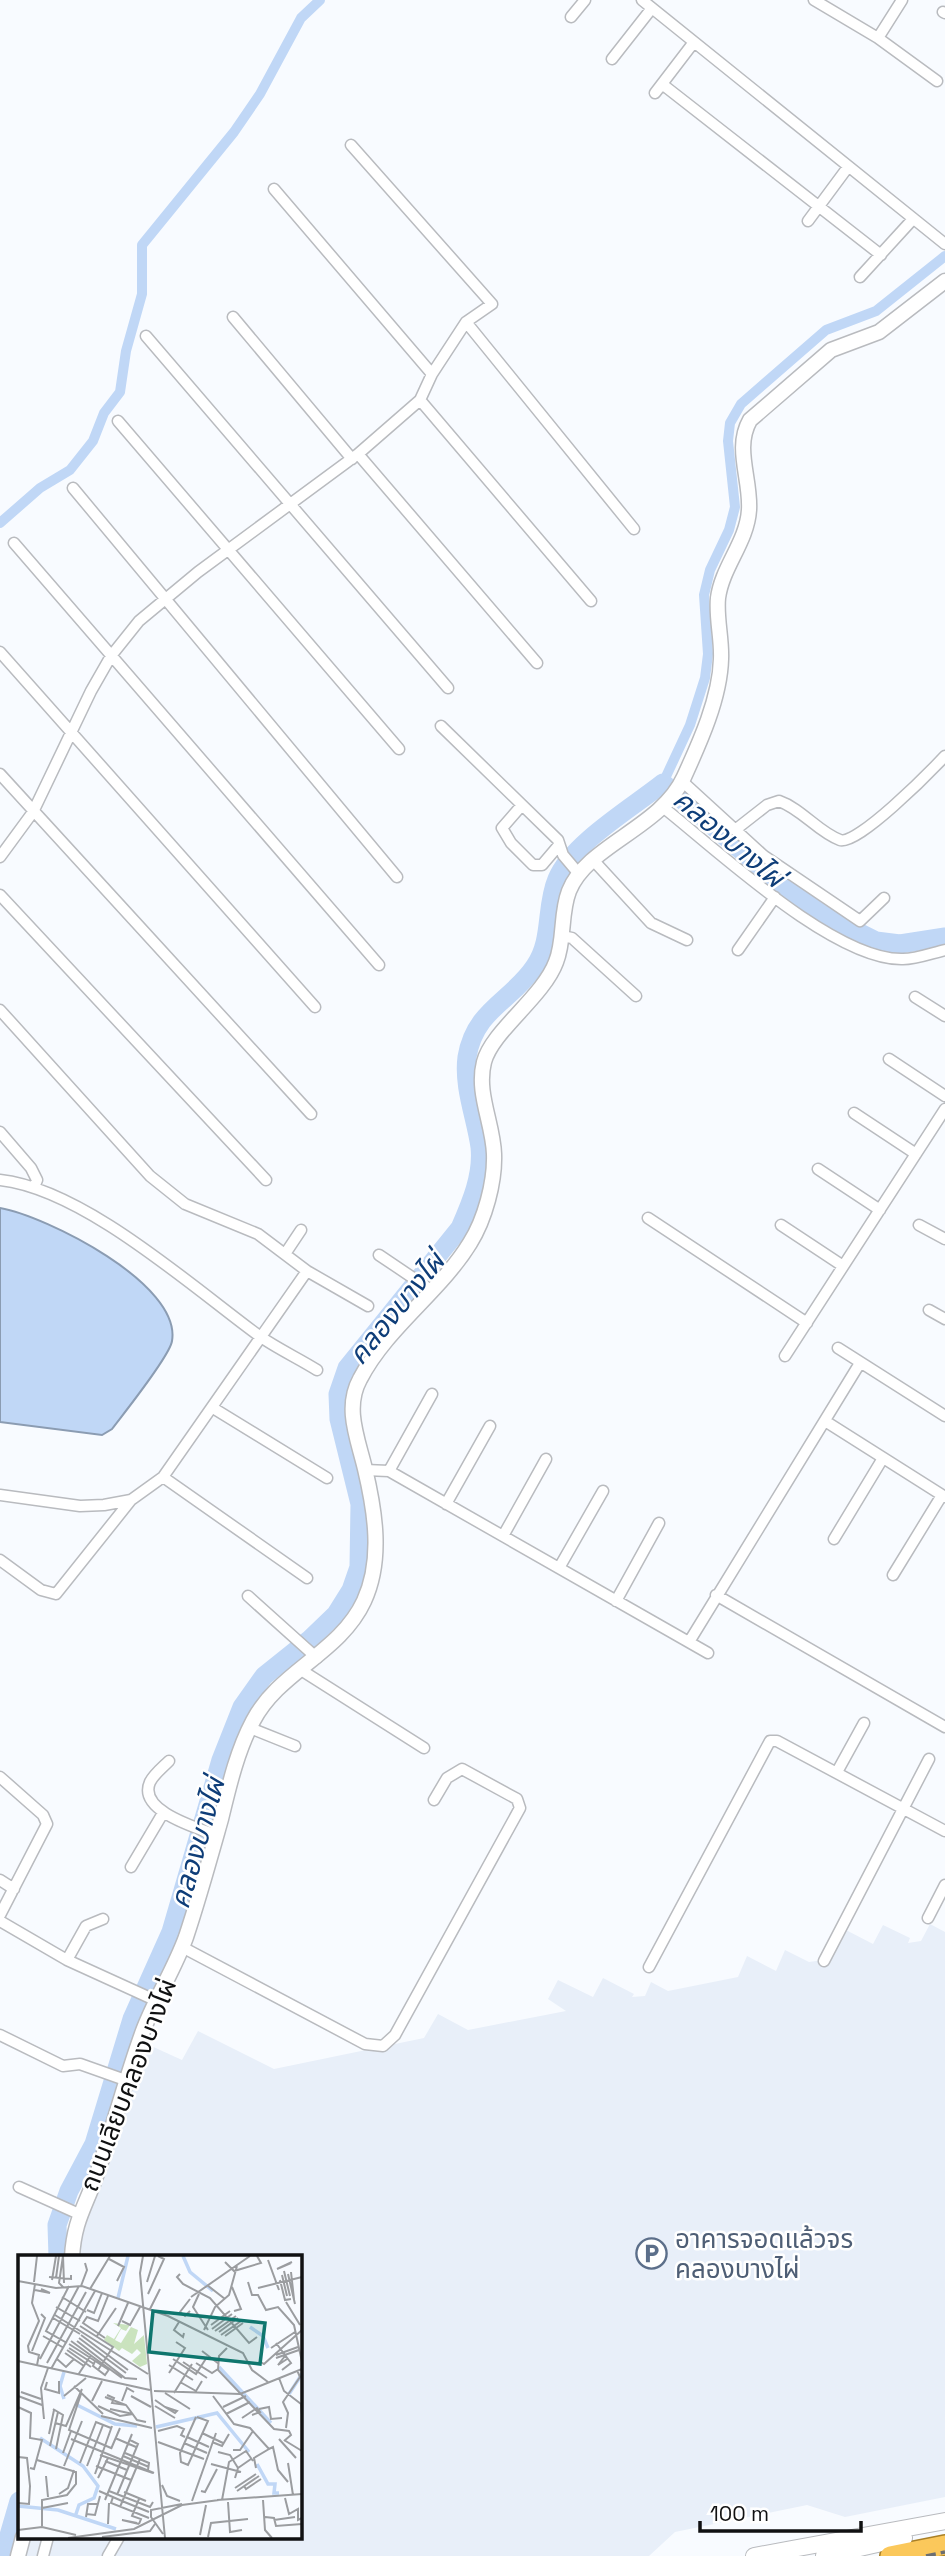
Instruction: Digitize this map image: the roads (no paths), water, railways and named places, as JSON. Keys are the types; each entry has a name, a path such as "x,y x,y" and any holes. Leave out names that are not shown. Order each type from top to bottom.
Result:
{"highway":[{"path":"890,2556 945,2545"}],"main road":[{"path":"754,2556 945,2521"},
{"path":"824,2556 945,2527"}],"street":[{"path":"642,0 944,243"},
{"path":"814,0 878,38 937,81"},
{"path":"878,38 902,0"},
{"path":"571,18 580,2"},
{"path":"612,59 652,8"},
{"path":"694,42 659,89 820,206 881,255"},
{"path":"0,857 33,812 111,656 139,621 228,550 355,456 420,400 432,374 466,322 492,304 351,145"},
{"path":"808,221 848,167"},
{"path":"274,189 432,374"},
{"path":"860,277 913,219"},
{"name":"ถนนเลียบคลองบางไผ่","path":"72,2255 75,2212 93,2184 153,2000 182,1947 213,1834 250,1728 273,1693 345,1630 363,1603 373,1575 376,1540 373,1506 353,1421 352,1401 359,1380 429,1289 470,1243 484,1213 492,1183 494,1153 482,1091 485,1057 544,984 556,962 574,870 594,861 666,804 681,784 718,687 721,658 718,600 749,513 743,433 750,420 831,350 879,332 945,281"},
{"path":"233,317 537,663"},
{"path":"466,322 634,529"},
{"path":"146,337 448,688"},
{"path":"420,400 591,601"},
{"path":"118,421 398,750"},
{"path":"73,488 397,877"},
{"path":"14,543 379,965"},
{"path":"0,652 315,1007"},
{"path":"441,726 558,840 574,870"},
{"path":"735,830 767,805 779,801 839,840 853,839 901,800 945,756"},
{"path":"0,774 311,1114"},
{"path":"681,784 764,856 860,921 884,898"},
{"path":"666,804 811,925 877,956 903,959 945,950"},
{"path":"522,805 502,828 511,843 533,865 542,865 561,850"},
{"path":"594,861 651,923 687,940"},
{"path":"0,895 267,1180"},
{"path":"738,950 775,897"},
{"path":"562,936 572,938 636,996"},
{"path":"915,996 945,1016"},
{"path":"0,1010 150,1176 185,1204 258,1234 307,1271 368,1306"},
{"path":"889,1059 945,1096"},
{"path":"785,1356 945,1110"},
{"path":"854,1113 916,1154"},
{"path":"0,1132 31,1168 37,1180 34,1187"},
{"path":"818,1169 880,1210"},
{"path":"0,1180 34,1187 75,1204 261,1337 317,1370"},
{"path":"649,1218 807,1323"},
{"path":"781,1225 843,1266"},
{"path":"919,1225 945,1238"},
{"path":"285,1254 301,1230"},
{"path":"379,1255 429,1289"},
{"path":"0,1560 41,1590 56,1594 131,1500 163,1477 307,1271"},
{"path":"929,1310 945,1319"},
{"path":"838,1348 945,1416"},
{"path":"689,1642 860,1363"},
{"path":"389,1471 432,1394"},
{"path":"213,1408 327,1478"},
{"path":"825,1421 943,1496 893,1575"},
{"path":"446,1504 490,1426"},
{"path":"834,1539 883,1458"},
{"path":"503,1536 546,1459"},
{"path":"365,1470 389,1471 708,1653"},
{"path":"163,1477 307,1577"},
{"path":"559,1568 603,1491"},
{"path":"0,1495 80,1506 131,1500"},
{"path":"616,1601 659,1524"},
{"path":"716,1595 945,1727"},
{"path":"247,1596 315,1656"},
{"path":"302,1670 424,1748"},
{"path":"836,1772 864,1723"},
{"path":"250,1728 295,1746"},
{"path":"649,1967 770,1741 777,1741 945,1831"},
{"path":"824,1961 901,1808 929,1759"},
{"path":"169,1761 150,1782 149,1793 163,1813 213,1834"},
{"path":"182,1947 344,2034 365,2044 383,2046 396,2035 520,1808 517,1799 462,1769 447,1778 434,1800"},
{"path":"0,1777 47,1819 47,1824 0,1915"},
{"path":"131,1867 163,1813"},
{"path":"0,1880 14,1889"},
{"path":"928,1918 945,1885"},
{"path":"67,1959 86,1926 103,1919"},
{"path":"0,1921 67,1959 153,2000"},
{"path":"0,2035 63,2066 80,2064 125,2080"},
{"path":"19,2187 75,2212"},
{"path":"18,2556 23,2538"},
{"path":"43,2556 48,2538"},
{"path":"108,2556 118,2538"}],"water":[{"path":"0,1208 48,1224 107,1256 156,1297 169,1319 172,1341 163,1359 112,1429 102,1435 0,1422"}],"waterway":[{"path":"0,523 40,488 70,470 93,441 104,413 120,392 126,351 142,294 142,245 234,132 260,94 301,18 320,0"},
{"path":"663,783 690,725 705,678 708,654 704,595 710,570 729,530 735,507 728,441 730,423 741,404 826,330 876,311 945,256"},
{"name":"คลองบางไผ่","path":"58,2255 57,2225 69,2191 94,2144 132,2019 171,1932 221,1760 242,1707 264,1676 336,1614 351,1590 359,1567 360,1504 339,1419 338,1394 347,1368 460,1228 480,1168 480,1147 466,1068 471,1041 486,1016 526,978 541,956 553,890 564,866 589,840 663,783 780,884 820,913 876,941 900,944 945,937"},
{"name":"คลองบางไผ่","path":"3,2556 18,2504"}],"railway":[{"path":"926,2556 945,2552"}],"place":[{"name":"อาคารจอดแล้วจร คลองบางไผ่","path":"652,2254"}]}
